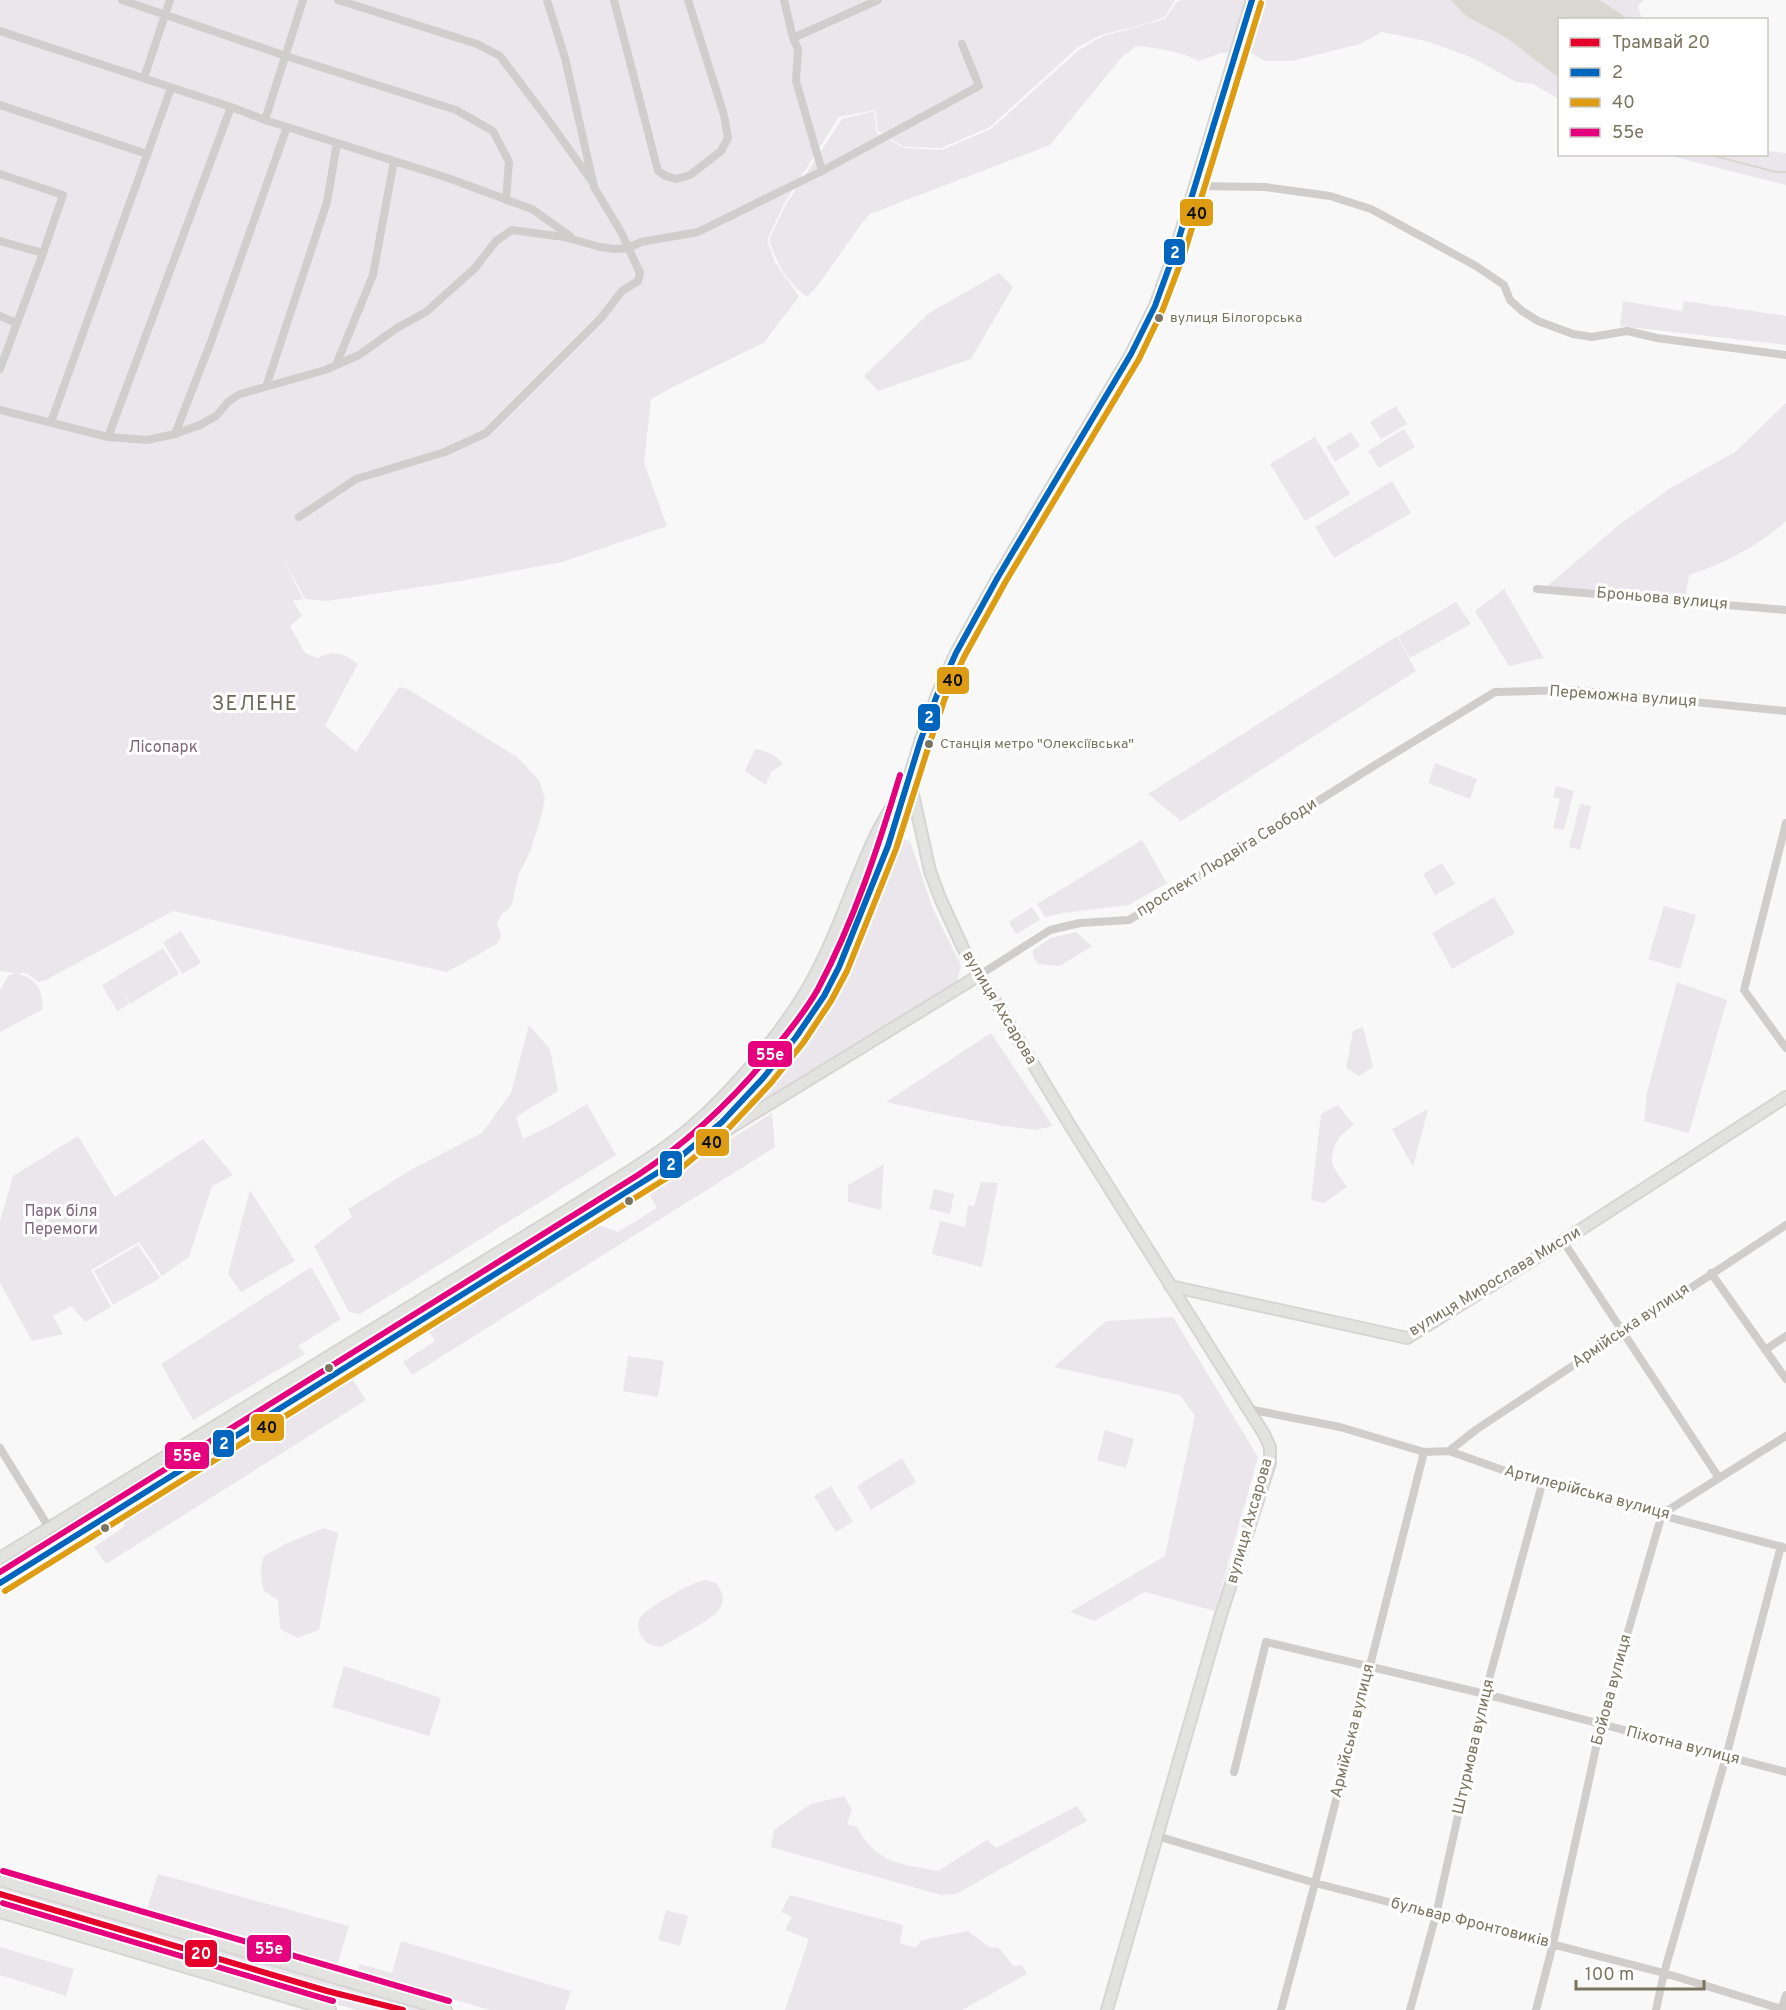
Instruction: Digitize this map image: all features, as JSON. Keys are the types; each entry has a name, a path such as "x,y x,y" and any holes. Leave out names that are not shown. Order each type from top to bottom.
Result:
{"main road":[{"path":"0,1558 584,1200 676,1138 711,1107 750,1067 808,987 836,931 874,839 909,778 937,695 960,644 1131,354 1148,321 1164,284 1251,0"},
{"name":"вулиця Ахсарова","path":"909,778 930,871 949,920 978,976 1270,1447 1270,1463 1220,1618 1107,2010"},
{"name":"проспект Людвіга Свободи","path":"674,1163 722,1122 764,1077 796,1037 824,996 854,932 888,846 909,778"},
{"name":"проспект Людвіга Свободи","path":"0,1583 978,976"},
{"name":"вулиця Мирослава Мисли","path":"1170,1286 1407,1338 1563,1242 1786,1097"},
{"path":"0,1880 446,2010"},
{"path":"0,1912 330,2010"}],"street":[{"path":"122,0 286,56 456,110 493,131 509,162 507,200"},
{"path":"144,78 170,0"},
{"path":"265,120 303,0"},
{"path":"299,517 356,479 445,452 486,433 593,327 622,291 638,281 640,273 593,184 500,56 477,44 338,0"},
{"path":"547,0 565,58 593,184"},
{"path":"614,0 658,171 676,179 690,175 713,158 721,151 728,138 724,115 688,0"},
{"path":"784,0 798,49 796,81 822,171"},
{"path":"793,38 862,4 878,0"},
{"path":"0,31 532,209 576,240"},
{"path":"0,410 108,437 147,440 176,434 200,425 216,416 229,401 240,394 336,365 359,355 397,328 426,312 475,268 496,241 512,230 564,237 600,247 629,250 641,242 699,232 822,171 979,86 962,44"},
{"path":"51,422 171,88"},
{"path":"0,105 147,154"},
{"path":"108,437 231,107"},
{"path":"176,434 287,127"},
{"path":"266,387 327,202 337,143"},
{"path":"336,365 373,275 394,161"},
{"path":"0,174 63,195 0,369"},
{"path":"1194,186 1264,187 1330,196 1371,209 1476,266 1504,285 1510,300 1538,321 1573,334 1592,337 1627,331 1657,338 1786,355"},
{"path":"0,241 43,253"},
{"path":"0,316 16,323"},
{"name":"Броньова вулиця","path":"1537,589 1786,609"},
{"name":"Переможна вулиця","path":"1434,730 1496,692 1572,690 1786,711"},
{"name":"проспект Людвіга Свободи","path":"978,976 1050,930 1080,923 1128,920 1434,730"},
{"path":"1786,823 1744,990 1786,1048"},
{"name":"Армійська вулиця","path":"1449,1452 1477,1429 1786,1225"},
{"path":"1563,1242 1719,1478"},
{"path":"1711,1273 1786,1379"},
{"path":"1765,1350 1786,1336"},
{"name":"Артилерійська вулиця","path":"1248,1409 1340,1427 1424,1452 1449,1452 1542,1484 1783,1547"},
{"path":"1662,1514 1786,1436"},
{"path":"0,1448 59,1545"},
{"name":"Армійська вулиця","path":"1281,2010 1316,1883 1424,1452"},
{"name":"Штурмова вулиця","path":"1410,2010 1436,1915 1485,1694 1542,1484"},
{"name":"Бойова вулиця","path":"1536,2010 1553,1944 1601,1725 1662,1514"},
{"path":"1656,2010 1664,1973 1783,1547"},
{"name":"Піхотна вулиця","path":"1234,1772 1266,1642 1485,1694 1786,1772"},
{"name":"бульвар Фронтовиків","path":"1157,1836 1316,1883 1664,1973 1784,2009"},
{"path":"1784,2009 1786,1995"}],"green space":[{"name":"Лісопарк","path":"0,0 1175,0 1165,17 1101,35 1078,47 990,127 941,148 904,147 878,131 875,110 839,117 785,202 767,240 775,262 799,296 791,308 765,342 651,399 644,463 667,526 562,562 460,581 327,601 305,599 280,553 303,599 293,601 302,616 290,626 305,653 317,658 334,653 339,654 358,664 325,726 356,752 399,687 408,689 517,757 539,780 545,799 540,820 530,852 518,876 512,904 502,913 497,924 501,936 497,944 447,972 173,911 46,980 38,982 27,973 18,973 34,982 40,990 43,1009 0,1032 0,990 8,976 15,973 0,971"},
{"path":"1182,0 1644,0 1638,6 1642,18 1558,18 1558,98 1533,84 1516,82 1473,58 1426,41 1382,32 1360,44 1292,61 1265,61 1246,50 1221,53 1199,61 1176,52 1136,46 1121,58 1050,145 870,214 807,297 784,272 769,240 786,204 842,119 874,111 877,133 904,148 942,150 991,129 1079,50 1103,36 1165,19 1177,2"},
{"path":"1768,151 1786,153 1786,185 1671,156 1768,156"},
{"path":"999,273 1013,287 971,359 878,391 864,376 929,313"},
{"path":"1623,301 1682,311 1684,301 1786,316 1786,345 1620,326"},
{"path":"1786,403 1786,521 1764,539 1715,565 1689,575 1686,594 1546,587 1619,525 1672,487 1735,452"},
{"path":"1396,406 1407,424 1381,439 1370,422"},
{"path":"1404,429 1415,447 1379,468 1368,451"},
{"path":"1351,432 1360,446 1335,462 1326,447"},
{"path":"1315,437 1350,494 1305,521 1270,464"},
{"path":"1392,481 1411,513 1334,558 1315,527"},
{"path":"1504,589 1544,658 1509,666 1475,611"},
{"path":"1456,602 1471,624 1410,658 1398,636"},
{"path":"1397,636 1416,671 1181,821 1148,794"},
{"path":"755,749 771,754 783,764 771,772 766,785 745,771"},
{"path":"1435,763 1477,779 1470,799 1428,783"},
{"path":"1556,786 1574,791 1564,830 1553,828 1560,799 1553,797"},
{"path":"1580,804 1591,806 1580,850 1569,847"},
{"path":"901,839 910,841 933,909 961,965 958,979 951,986 805,1077 771,1097 762,1099 760,1094 762,1090 789,1057 836,988 897,841"},
{"path":"1142,840 1167,883 1129,905 1045,917 1037,904"},
{"path":"1442,863 1455,884 1435,895 1423,874"},
{"path":"1494,897 1515,933 1452,969 1432,933"},
{"path":"1664,906 1696,915 1680,969 1648,959"},
{"path":"1032,907 1040,920 1016,934 1009,922"},
{"path":"181,931 201,963 182,974 163,942"},
{"path":"1076,932 1092,946 1060,966 1038,964 1033,957 1033,950 1051,938"},
{"path":"163,948 179,974 130,1004 114,978 129,1004 117,1011 102,985"},
{"path":"1677,982 1727,1000 1689,1133 1644,1121 1647,1092"},
{"path":"529,1025 550,1049 558,1091 516,1117 523,1139 587,1104 616,1155 360,1314 349,1312 314,1246 352,1217 348,1209 414,1168 482,1133 511,1093"},
{"path":"1363,1027 1373,1067 1359,1076 1346,1068 1353,1031"},
{"path":"991,1033 1053,1126 1035,1130 1004,1126 886,1102"},
{"path":"1338,1105 1354,1125 1338,1140 1332,1155 1334,1167 1347,1187 1324,1203 1311,1200 1321,1114"},
{"path":"1428,1109 1413,1167 1392,1129"},
{"path":"772,1113 775,1147 412,1375 403,1362 435,1341 427,1328 596,1224 618,1232 657,1208 648,1192"},
{"name":"Парк біля Перемоги","path":"78,1136 115,1197 203,1139 233,1175 212,1186 189,1257 162,1276 139,1242 91,1270 111,1307 85,1322 71,1306 53,1316 63,1334 32,1341 0,1283 0,1222 13,1176"},
{"path":"884,1164 881,1210 848,1202 848,1185"},
{"path":"981,1182 998,1183 982,1267 932,1254 940,1221 965,1227 968,1205 974,1206"},
{"path":"934,1189 954,1194 950,1214 929,1209"},
{"path":"250,1190 295,1261 241,1292 228,1274"},
{"path":"138,1245 160,1278 113,1305 94,1271"},
{"path":"311,1267 341,1319 298,1346 305,1354 193,1420 161,1364"},
{"path":"1173,1317 1258,1457 1215,1611 1145,1592 1094,1621 1070,1612 1165,1556 1195,1416 1180,1395 1054,1367 1106,1321"},
{"path":"628,1356 664,1361 658,1397 623,1391"},
{"path":"349,1374 366,1400 106,1564 94,1547 124,1527 125,1519"},
{"path":"1105,1430 1134,1439 1126,1468 1097,1460"},
{"path":"902,1458 916,1482 871,1510 857,1486"},
{"path":"831,1486 853,1522 836,1532 814,1496"},
{"path":"324,1528 338,1533 319,1630 297,1638 280,1629 278,1600 264,1591 261,1565 264,1556 285,1544"},
{"path":"705,1580 716,1583 721,1592 723,1600 717,1612 711,1618 660,1647 645,1641 638,1627 640,1618 660,1602"},
{"path":"344,1666 441,1698 429,1736 332,1707"},
{"path":"844,1796 852,1810 847,1824 857,1827 864,1839 881,1855 902,1864 938,1871 987,1840 996,1848 1077,1806 1087,1821 956,1894 941,1895 771,1847 774,1830 811,1804"},
{"path":"158,1874 349,1926 336,1969 146,1912"},
{"path":"0,1885 427,2010 357,2010 314,1998 0,1905"},
{"path":"790,1895 903,1925 900,1943 915,1948 922,1940 968,1931 989,1947 999,1948 1013,1966 1022,1965 1027,1974 962,2010 785,2010 809,1939 785,1930 792,1917 781,1912"},
{"path":"666,1910 688,1916 680,1946 658,1940"},
{"path":"401,1941 571,1991 565,2010 490,2010 357,1971 360,1964 392,1973"},
{"path":"0,1947 74,1969 66,1996 0,1975"}],"shaded area":[{"path":"1451,0 1599,0 1625,18 1558,18 1558,77 1507,38 1466,16"}],"waterway":[{"path":"1715,156 1776,172 1786,172"}],"tram line":[{"name":"20","path":"0,1894 327,1991 403,2010"}],"transit line":[{"name":"2","path":"0,1583 673,1163 722,1122 764,1077 796,1037 824,996 839,967 888,846 920,742 937,695 956,653 998,577 1131,354 1155,306 1175,251 1252,0"},
{"name":"40","path":"5,1591 678,1171 728,1129 771,1083 803,1043 831,1001 847,971 896,849 945,698 964,657 1006,581 1139,359 1163,309 1184,254 1261,3"},
{"name":"55е","path":"0,1572 638,1175 694,1133 760,1066 798,1019 818,989 843,937 864,884 900,775"},
{"name":"55е","path":"3,1871 449,2001"},
{"name":"55е","path":"3,1903 333,2001"}],"place":[{"name":"вулиця Білогорська","path":"1159,318"},
{"name":"Станція метро \"Олексіївська\"","path":"929,744"}],"district":[{"name":"ЗЕЛЕНЕ","path":"255,705"}]}
